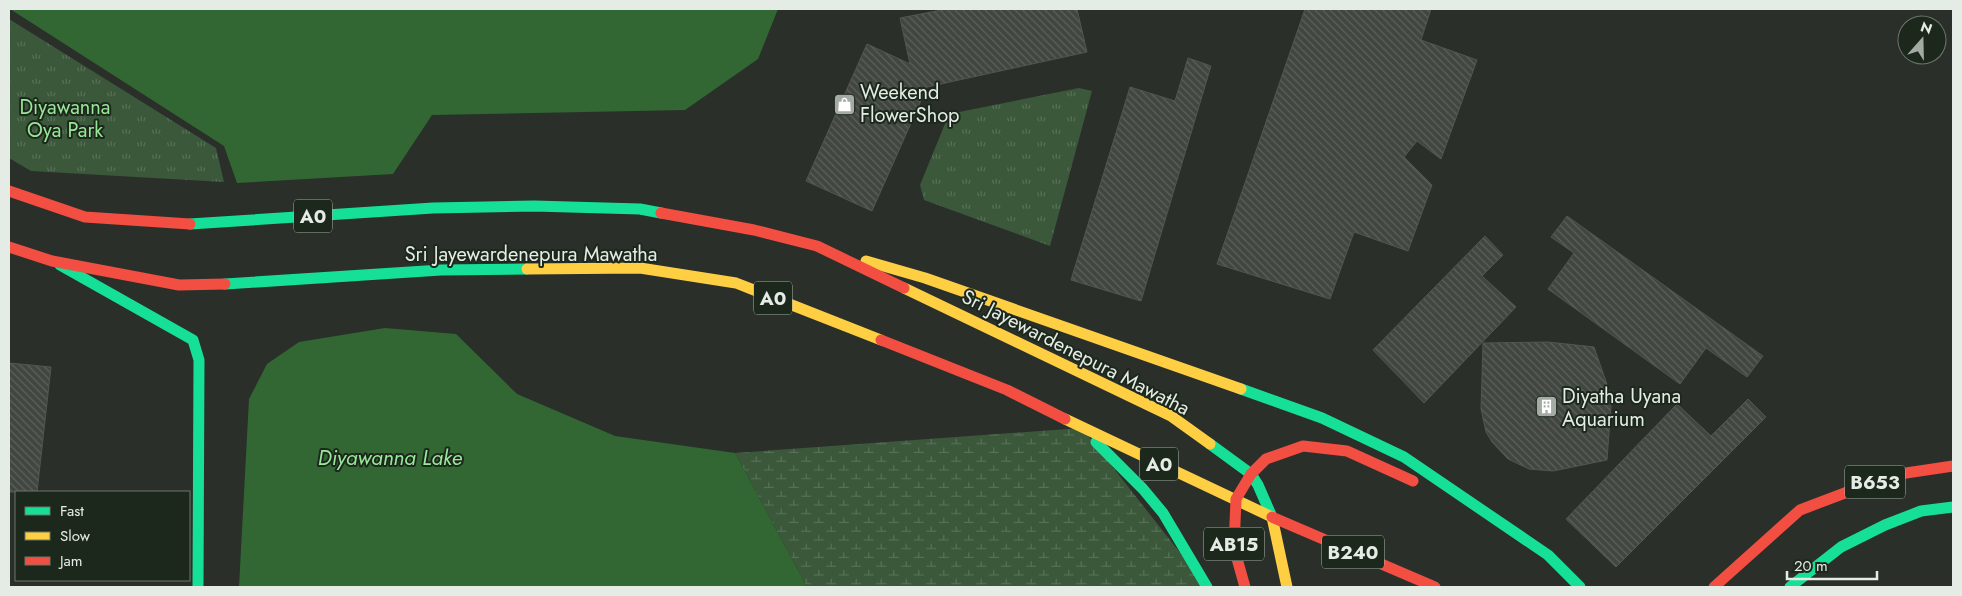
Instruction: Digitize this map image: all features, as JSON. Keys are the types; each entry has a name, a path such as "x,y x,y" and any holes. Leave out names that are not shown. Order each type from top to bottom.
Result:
{"main road":[{"name":"Sri Jayewardenepura Mawatha","path":"9,191 85,217 194,224 433,208 534,206 640,209 754,230 817,246 1172,416 1250,474 1258,485 1272,516"},
{"path":"817,246 925,278 1322,418 1404,456 1499,519 1548,555 1580,587"},
{"name":"Sri Jayewardenepura Mawatha","path":"9,247 52,261 179,285 441,270 640,268 736,283 1007,390 1082,428 1272,516"},
{"path":"52,261 193,340 199,360 198,587"},
{"path":"1082,428 1153,501 1207,587"},
{"path":"1236,499 1250,474 1266,459 1303,446 1347,452 1499,519"},
{"name":"B653","path":"1714,587 1800,510 1858,488 1906,473 1953,466"},
{"name":"AB15","path":"1236,499 1234,548 1245,587"},
{"name":"B653","path":"1790,587 1841,547 1885,525 1922,511 1953,507"},
{"name":"AB15","path":"1272,516 1287,587"},
{"name":"B240","path":"1272,516 1435,587"}],"green space":[{"name":"Diyawanna Oya Park","path":"9,19 216,148 224,182 31,171 9,158"},
{"path":"1079,88 1092,91 1050,246 924,200 920,185 949,114"},
{"path":"1082,428 1207,587 807,587 735,453"}],"water":[{"path":"10,9 778,9 758,59 685,110 432,115 393,174 237,183 224,146"},
{"name":"Diyawanna Lake","path":"385,328 456,334 517,394 615,436 735,453 807,587 239,587 249,399 267,364 299,342"}],"building":[{"path":"947,9 1077,9 1087,52 927,87 872,211 806,181 867,44 910,64 900,18"},
{"path":"1305,9 1431,9 1421,40 1477,60 1441,159 1417,141 1404,157 1432,185 1408,251 1354,232 1330,299 1217,264"},
{"path":"1188,58 1211,66 1141,301 1071,280 1130,87 1175,101"},
{"path":"1567,216 1763,356 1747,377 1706,348 1680,384 1548,289 1574,253 1551,237"},
{"path":"1485,236 1503,255 1482,276 1516,307 1424,403 1373,350"},
{"name":"Diyatha Uyana Aquarium","path":"1548,342 1594,347 1610,393 1611,405 1607,460 1553,471 1529,469 1508,459 1492,442 1486,432 1481,409 1483,343"},
{"path":"9,363 51,367 37,491 9,492"},
{"path":"1748,399 1766,417 1616,567 1566,519 1677,404 1711,436"}],"traffic: fast":[{"path":"190,224 433,208 534,206 640,209 661,213"},
{"path":"60,265 193,340 199,360 198,587"},
{"path":"225,284 441,270 527,269"},
{"path":"1241,389 1322,418 1404,457 1548,555 1580,587"},
{"path":"1096,442 1143,489 1163,513 1207,587"},
{"path":"1210,444 1251,474 1272,517"},
{"path":"1790,587 1841,547 1885,525 1921,511 1953,507"}],"traffic: slow":[{"path":"866,261 925,278 1241,389"},
{"path":"527,269 640,268 736,283 881,340"},
{"path":"904,288 1171,416 1210,444"},
{"path":"1065,419 1272,517"},
{"path":"1272,517 1287,587"}],"traffic: jam":[{"path":"9,191 85,217 190,224"},
{"path":"661,213 754,230 817,246 904,288"},
{"path":"9,247 52,261 179,285 225,284"},
{"path":"881,340 1007,390 1065,419"},
{"path":"1245,587 1234,548 1236,499 1251,474 1266,459 1303,446 1347,451 1413,481"},
{"path":"1714,587 1800,510 1858,488 1906,473 1953,466"},
{"path":"1272,517 1435,587"}],"place":[{"name":"Weekend FlowerShop","path":"844,104"},
{"name":"Diyatha Uyana Aquarium","path":"1546,407"}]}
